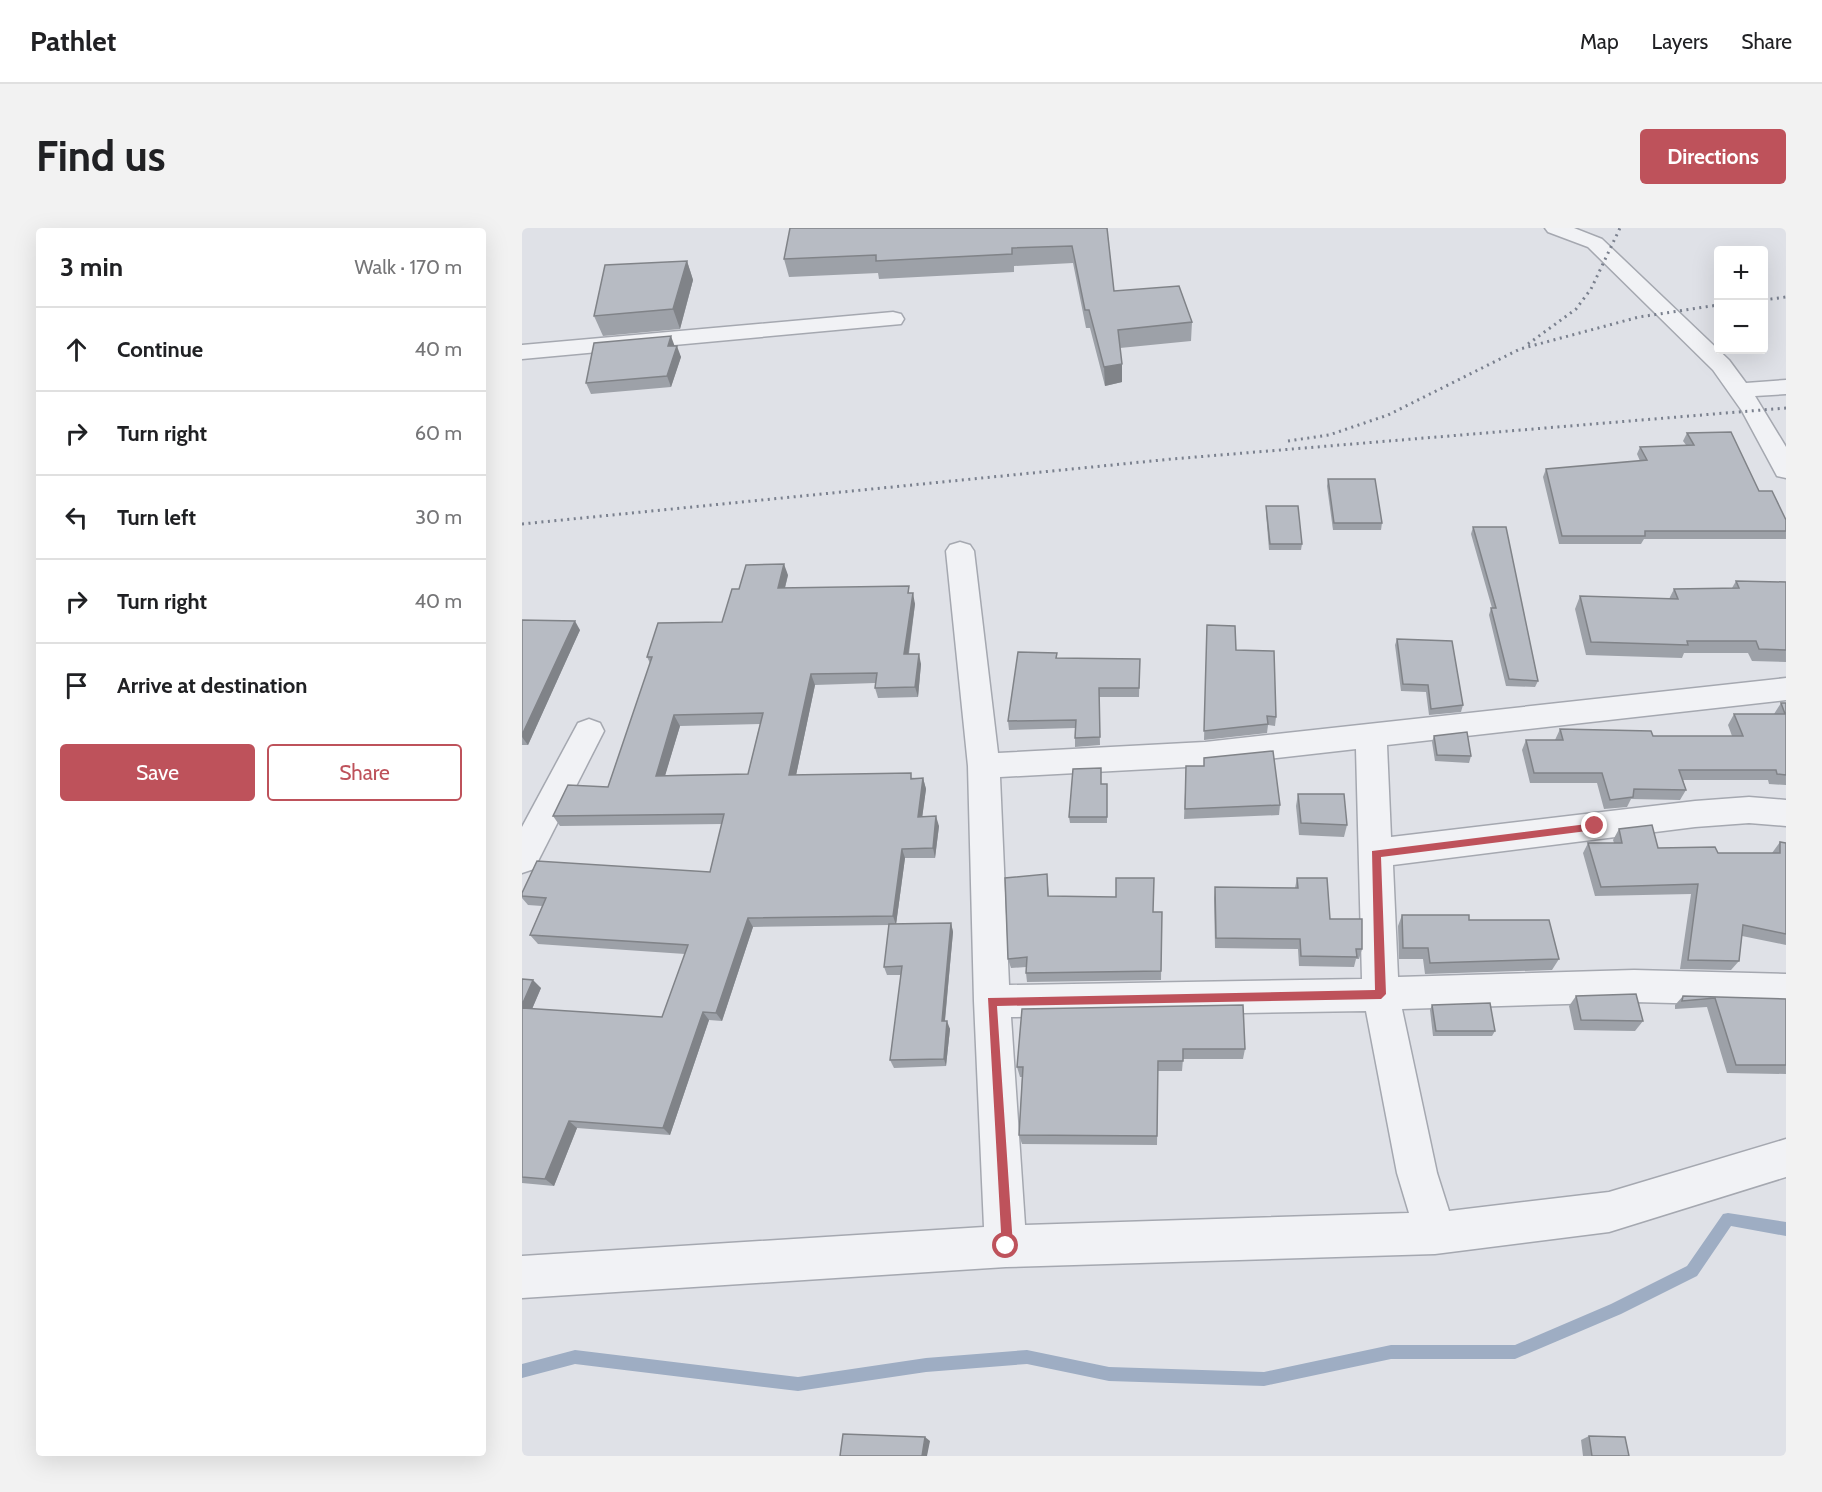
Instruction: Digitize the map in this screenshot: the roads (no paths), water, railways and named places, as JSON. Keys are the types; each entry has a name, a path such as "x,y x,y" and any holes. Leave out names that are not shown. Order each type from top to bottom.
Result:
{"street":[{"path":"1555,228 1603,235 1775,428 1786,470"},
{"path":"522,352 893,319"},
{"path":"1740,390 1786,387"},
{"path":"960,552 984,766 992,1001 1006,1246"},
{"path":"984,766 1204,754 1786,689"},
{"path":"522,859 589,731"},
{"path":"1371,735 1381,994 1417,1173 1435,1233"},
{"path":"1376,854 1695,814 1749,810 1786,813"},
{"path":"992,1001 1381,994 1574,985 1735,986 1786,990"},
{"path":"522,1277 1006,1246 1435,1233 1609,1212 1786,1158"}],"waterway":[{"path":"522,1371 575,1357 798,1384 926,1365 1027,1357 1109,1374 1264,1379 1391,1352 1515,1352 1616,1309 1692,1271 1728,1219 1786,1229"}],"railway":[{"path":"1528,344 1576,309 1591,289 1620,228"},
{"path":"1768,299 1786,297"},
{"path":"1288,441 1329,435 1388,415 1520,349 1639,317 1714,306"},
{"path":"522,524 1172,459 1786,408"}]}
